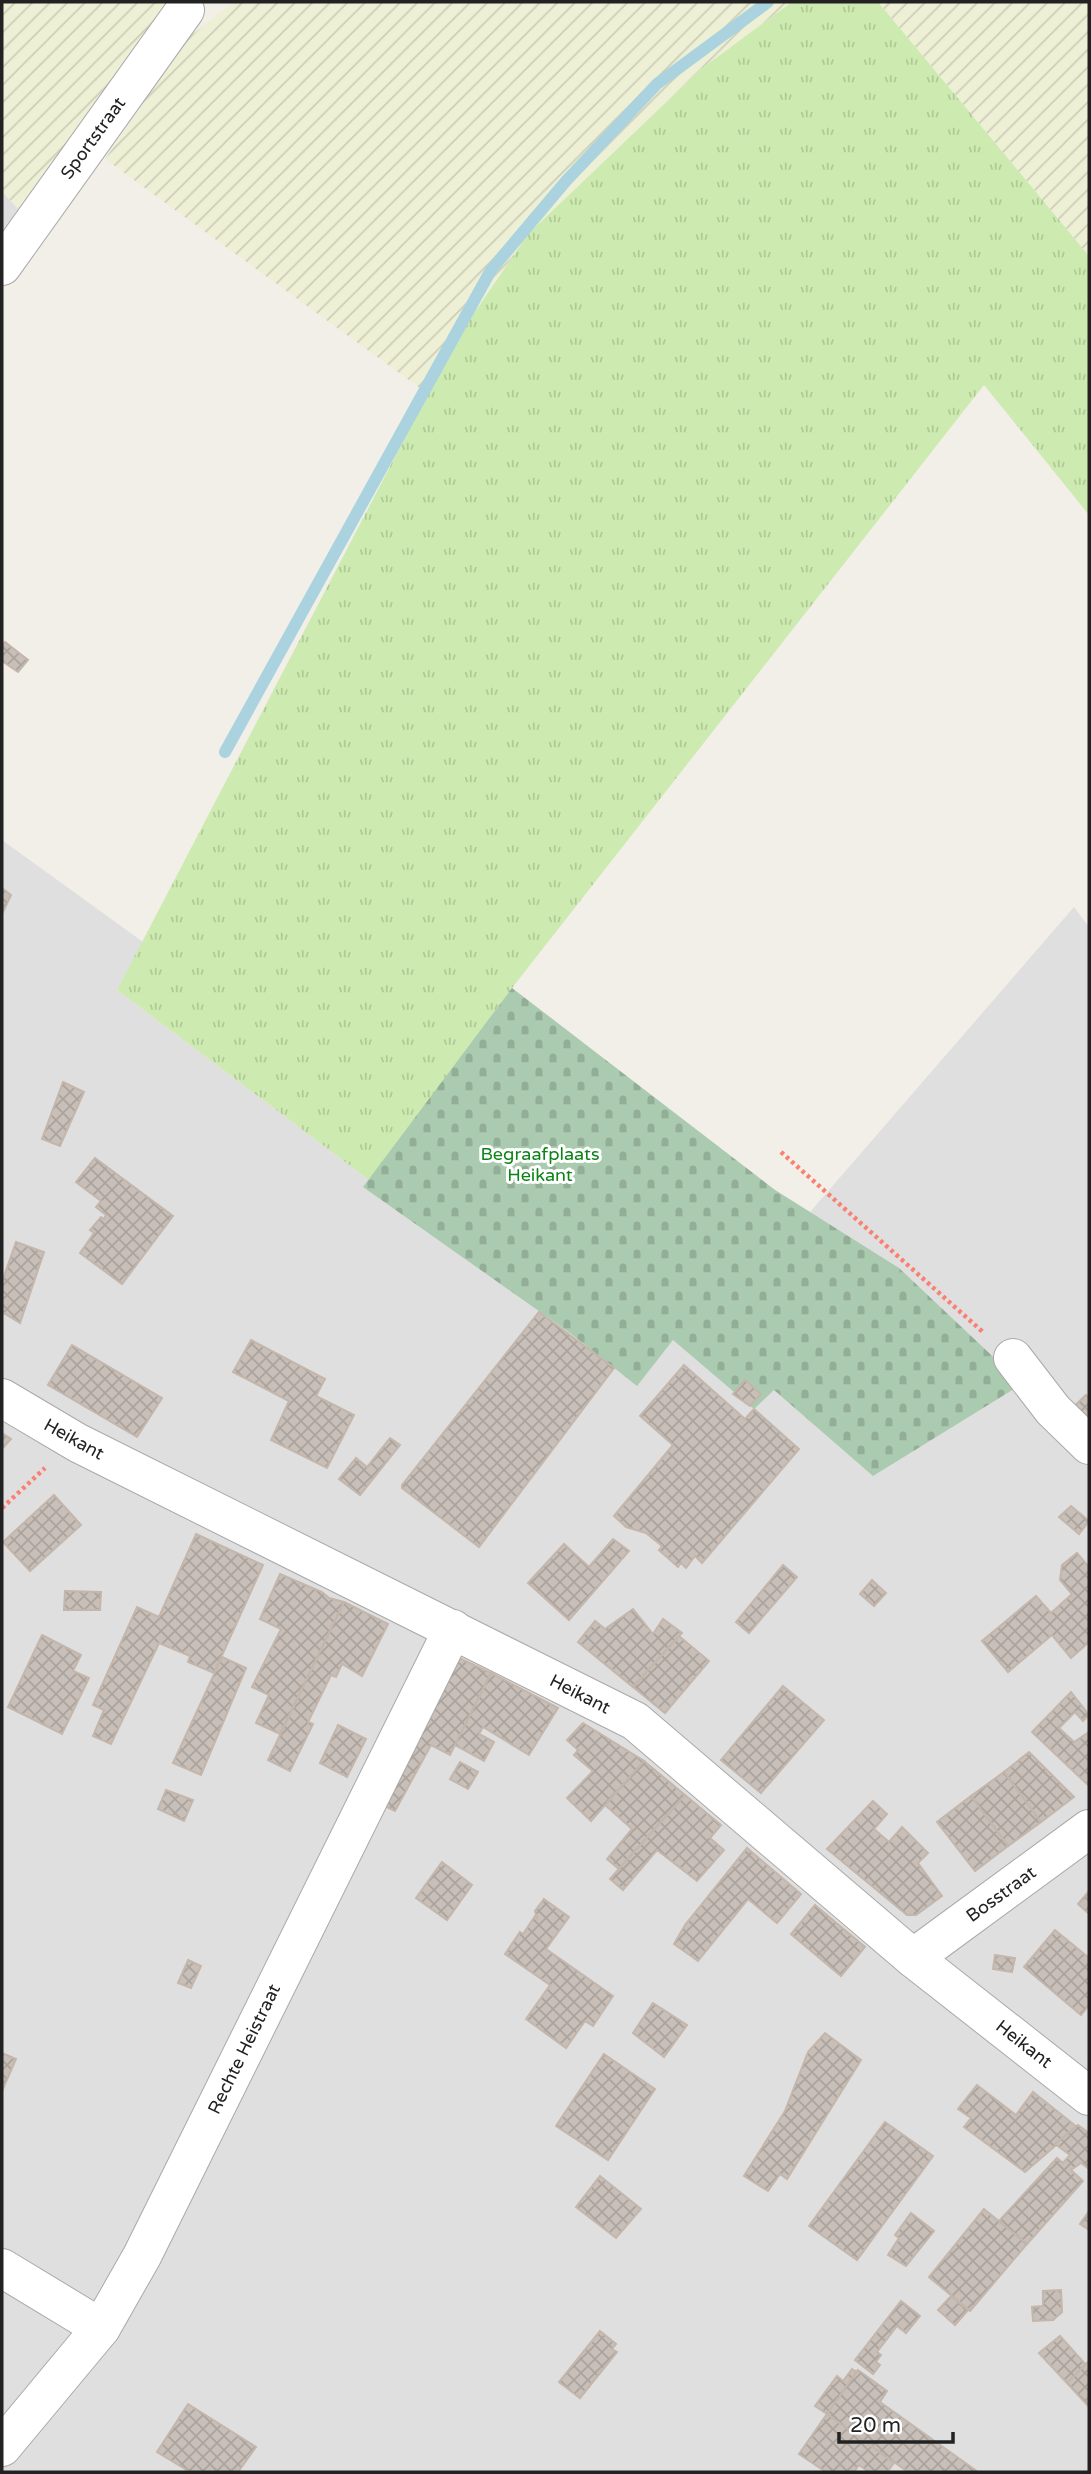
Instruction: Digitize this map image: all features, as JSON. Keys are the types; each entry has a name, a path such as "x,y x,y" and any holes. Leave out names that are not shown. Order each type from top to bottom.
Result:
{"street":[{"name":"Sportstraat","path":"2,266 185,10"},
{"path":"1013,1358 1053,1410 1089,1446"},
{"name":"Heikant","path":"2,1398 75,1441 635,1721 914,1958 1089,2095"},
{"name":"Rechte Heistraat","path":"2,2447 101,2328 142,2256 453,1629"},
{"name":"Bosstraat","path":"914,1958 1089,1829"},
{"path":"2,2269 101,2328"}],"path":[{"path":"780,1153 1013,1358"},
{"path":"2,1508 75,1441"}],"shaded area":[{"path":"2,191 18,209 2,233"},
{"path":"2,840 143,942 117,990 369,1180 512,988 775,1190 810,1212 1074,907 1089,927 1089,2472 2,2472"}],"green space":[{"path":"2,2 183,2 139,43 18,209 2,191"},
{"path":"233,2 792,2 701,69 528,234 456,340 428,394 105,159 187,39"},
{"path":"792,2 878,2 1089,256 1089,515 984,385 512,988 369,1180 117,990 456,340 528,234 701,69"},
{"path":"878,2 1089,2 1089,256"},
{"name":"Begraafplaats Heikant","path":"512,988 775,1190 899,1268 1022,1384 873,1476 774,1390 754,1409 673,1340 637,1386 570,1333 363,1187"}],"building":[{"path":"5,642 28,660 18,672 2,661 2,646"},
{"path":"2,888 11,895 2,914"},
{"path":"63,1082 84,1092 60,1146 42,1139"},
{"path":"95,1158 173,1216 122,1284 80,1253 94,1233 90,1230 106,1215 96,1207 101,1201 76,1182"},
{"path":"16,1242 44,1252 20,1323 2,1312 2,1282"},
{"path":"539,1312 614,1368 479,1547 402,1488 402,1485"},
{"path":"251,1340 325,1379 316,1396 354,1415 327,1468 271,1440 289,1401 233,1372"},
{"path":"72,1345 162,1398 137,1437 48,1385"},
{"path":"684,1365 745,1419 754,1409 799,1449 702,1563 695,1556 686,1568 681,1563 678,1567 659,1550 662,1546 646,1533 626,1527 614,1516 673,1445 640,1416"},
{"path":"745,1380 761,1394 750,1406 733,1394"},
{"path":"1086,1395 1089,1398 1089,1433 1068,1412"},
{"path":"2,1433 11,1439 2,1449"},
{"path":"390,1438 400,1445 360,1495 339,1479 356,1458 367,1467"},
{"path":"54,1495 81,1525 30,1571 3,1542"},
{"path":"1071,1506 1089,1521 1079,1534 1059,1517"},
{"path":"196,1534 263,1565 214,1673 188,1662 190,1656 159,1643 111,1744 93,1736 104,1710 93,1705 137,1607 159,1617"},
{"path":"613,1539 629,1551 569,1620 528,1583 564,1544 589,1567"},
{"path":"1077,1553 1089,1567 1089,1642 1071,1658 1052,1635 1008,1672 982,1641 1036,1596 1051,1613 1072,1594 1060,1580 1062,1565"},
{"path":"783,1565 797,1577 749,1633 736,1622"},
{"path":"280,1574 322,1592 329,1598 344,1602 280,1734 256,1723 269,1695 252,1687 281,1629 260,1619"},
{"path":"872,1580 886,1593 874,1606 860,1594"},
{"path":"65,1591 101,1592 100,1610 64,1610"},
{"path":"344,1602 388,1624 362,1676 342,1664 336,1677 331,1675 308,1722 313,1724 290,1771 268,1760"},
{"path":"633,1609 653,1634 663,1619 682,1633 633,1687 578,1642 595,1621 605,1629"},
{"path":"42,1635 81,1655 73,1671 89,1678 62,1734 8,1707"},
{"path":"679,1636 709,1661 665,1713 633,1687"},
{"path":"222,1657 246,1668 201,1775 173,1763"},
{"path":"457,1657 491,1673 450,1755 431,1745 395,1811 374,1801"},
{"path":"491,1673 558,1708 529,1755 483,1727 479,1734 494,1742 484,1761 455,1745"},
{"path":"783,1686 824,1720 761,1793 721,1760"},
{"path":"1071,1692 1089,1715 1083,1721 1075,1712 1059,1728 1074,1742 1089,1732 1089,1786 1032,1732"},
{"path":"583,1723 644,1761 591,1821 567,1798 593,1771 574,1755 578,1750 567,1740"},
{"path":"338,1725 366,1739 347,1777 320,1763"},
{"path":"1029,1752 1074,1797 1041,1822 1004,1772"},
{"path":"644,1761 685,1795 619,1869 607,1859 632,1829 605,1805"},
{"path":"460,1762 478,1772 468,1789 450,1779"},
{"path":"1004,1772 1041,1822 1008,1846 971,1796"},
{"path":"166,1790 193,1800 184,1821 158,1809"},
{"path":"685,1795 721,1825 710,1838 724,1850 697,1881 657,1850 623,1890 610,1879"},
{"path":"971,1796 1008,1846 975,1871 937,1822"},
{"path":"873,1801 887,1814 874,1829 889,1842 902,1827 928,1853 918,1863 942,1896 916,1915 907,1915 827,1849"},
{"path":"747,1848 801,1894 777,1923 748,1899 698,1961 674,1944 685,1925"},
{"path":"442,1862 472,1885 447,1920 416,1898"},
{"path":"1089,1891 1089,1914 1078,1904"},
{"path":"544,1899 569,1917 546,1949 613,1996 593,2026 585,2021 566,2048 526,2019 550,1985 505,1954 520,1932 523,1934 535,1916 537,1918 535,1911"},
{"path":"815,1905 865,1947 841,1976 791,1934"},
{"path":"1055,1930 1089,1958 1089,2005 1081,2015 1024,1967"},
{"path":"995,1955 1015,1958 1012,1972 993,1969"},
{"path":"188,1960 201,1966 191,1988 178,1983"},
{"path":"653,2003 687,2025 664,2057 633,2033"},
{"path":"825,2033 861,2060 787,2179 780,2174 768,2191 744,2176 785,2111 808,2052"},
{"path":"2,2053 16,2059 2,2091"},
{"path":"604,2054 655,2089 608,2160 556,2126"},
{"path":"977,2085 1016,2115 1033,2092 1077,2127 1025,2172 964,2127 971,2118 958,2109"},
{"path":"885,2122 933,2156 857,2260 809,2226"},
{"path":"1078,2125 1089,2133 1089,2169 1081,2163 1071,2170 1083,2181 1027,2244 999,2221 1057,2158 1063,2163 1070,2155 1055,2144"},
{"path":"600,2176 641,2209 616,2238 576,2207"},
{"path":"984,2209 1027,2244 970,2311 929,2277"},
{"path":"1089,2211 1089,2230 1080,2224"},
{"path":"911,2213 934,2231 906,2266 888,2255 899,2238 895,2235"},
{"path":"1061,2290 1062,2312 1053,2320 1033,2321 1032,2307 1043,2306 1043,2291"},
{"path":"951,2296 968,2310 955,2325 938,2310"},
{"path":"901,2301 920,2316 906,2333 897,2326 877,2352 881,2355 876,2362 880,2365 873,2374 855,2360"},
{"path":"600,2331 616,2344 612,2349 617,2352 580,2398 559,2382"},
{"path":"1060,2336 1086,2365 1067,2383 1039,2353"},
{"path":"1089,2361 1089,2407 1067,2383"},
{"path":"852,2369 857,2372 827,2414 815,2406 837,2376 843,2381"},
{"path":"858,2370 887,2391 880,2402 978,2472 908,2472 827,2414"},
{"path":"188,2404 256,2447 238,2472 190,2472 157,2452"},
{"path":"827,2414 894,2463 887,2472 869,2472 859,2465 854,2472 826,2472 799,2454"}],"waterway":[{"path":"225,752 491,270 566,181 657,84 768,2"}]}
